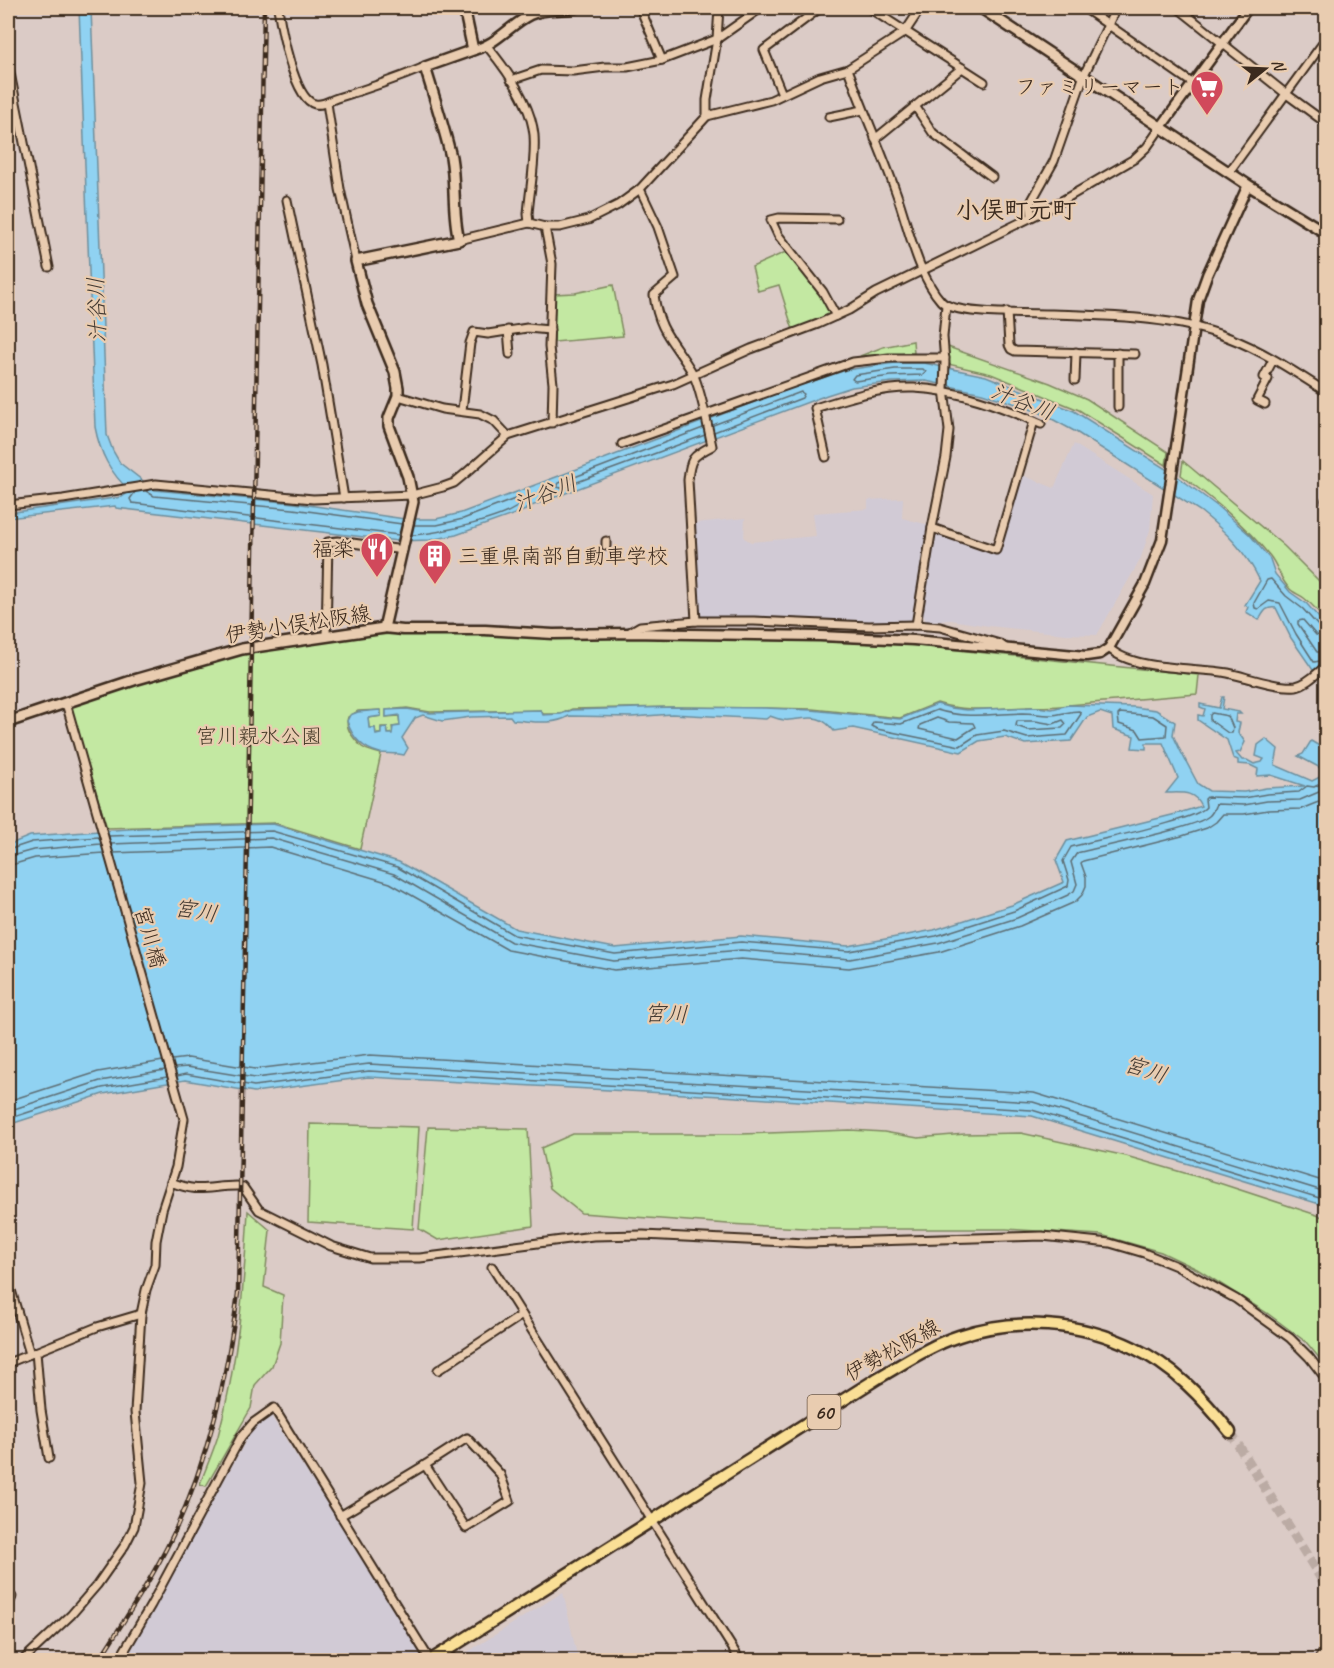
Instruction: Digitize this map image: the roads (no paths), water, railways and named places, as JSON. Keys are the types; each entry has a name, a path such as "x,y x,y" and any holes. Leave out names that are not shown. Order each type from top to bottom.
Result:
{"main road":[{"path":"356,261 459,240 454,221 455,199 451,158 425,67 473,50 464,8"},
{"path":"981,8 1248,185 1326,233"},
{"name":"伊勢小俣松阪線","path":"8,722 134,680 242,649 384,628 412,513 412,495 390,426 389,418 398,396 395,372 367,304 356,261"},
{"name":"伊勢松阪線","path":"431,1660 878,1378 929,1349 958,1336 1004,1326 1032,1324 1082,1330 1134,1348 1186,1383 1230,1432"}],"street":[{"path":"278,8 300,90 315,104 327,103 374,88 425,67"},
{"path":"473,50 486,46 532,14 576,8"},
{"path":"640,8 662,60"},
{"path":"707,116 719,8"},
{"path":"511,80 541,70 573,71 627,67 662,60 717,39 760,8"},
{"path":"782,94 764,50 820,8"},
{"path":"869,8 984,82"},
{"path":"459,240 530,223 545,227 560,227 582,223 618,205 640,189 707,116 771,100 820,77 848,69 905,32 921,8"},
{"path":"1084,8 1192,83"},
{"path":"1032,216 1030,204 1054,161 1084,75 1116,8"},
{"path":"1178,8 1326,123"},
{"path":"8,505 156,484 313,499 412,495 454,483 508,436 694,375 751,349 836,316 876,293 1032,216 1134,159 1147,147 1248,8"},
{"path":"1229,172 1326,39"},
{"path":"486,46 511,80 526,106 534,134 528,214 530,223"},
{"path":"8,63 49,267"},
{"path":"875,139 962,68"},
{"path":"848,69 923,271 936,294 946,305 986,312 1133,318 1194,328 1226,336 1249,346 1326,392"},
{"path":"327,103 340,189 356,261"},
{"path":"915,106 933,133 992,177"},
{"path":"829,117 863,110"},
{"path":"384,628 553,634 628,633 890,639 1086,656 1100,654 1109,648 1151,572 1162,540 1170,500 1198,300 1248,185"},
{"path":"640,189 658,227 675,277 654,295 656,314 663,330 694,375 712,446 698,453 690,462 688,480 696,621"},
{"path":"287,200 322,365 344,498"},
{"path":"836,316 823,292 778,235 771,220 779,218 837,219"},
{"path":"545,227 552,264 549,347 553,384 552,423"},
{"path":"916,625 949,430 944,391 943,337 946,305"},
{"path":"1007,312 1009,345 1015,351 1136,354"},
{"path":"462,410 470,343 474,332 488,334 527,328 550,330"},
{"path":"508,330 510,354"},
{"path":"1075,380 1076,352"},
{"path":"1118,353 1118,407"},
{"path":"622,444 853,362 889,358 945,360"},
{"path":"1264,404 1257,400 1268,379 1264,376 1273,360"},
{"path":"826,457 815,408 853,396 914,388 944,391 992,403 1038,422 996,550 932,528"},
{"path":"398,396 442,409 480,414 494,421 508,436"},
{"path":"326,636 328,542 404,548"},
{"path":"628,633 640,626 696,621 869,626 916,625 940,627 1000,644 1007,649"},
{"path":"1109,648 1118,656 1156,665 1228,673 1285,686 1302,685 1326,666"},
{"name":"宮川橋","path":"23,1660 71,1616 97,1585 125,1545 134,1527 142,1483 135,1412 141,1314 155,1265 156,1241 162,1210 176,1167 184,1119 66,703"},
{"path":"171,1182 184,1188 209,1190 240,1186 259,1210 331,1246 370,1258 420,1258 593,1236 643,1235 807,1243 1042,1236 1110,1243 1176,1266 1236,1299 1290,1338 1310,1357 1326,1379"},
{"path":"492,1267 740,1660"},
{"path":"8,1280 33,1353 49,1458"},
{"path":"8,1363 97,1327 141,1314"},
{"path":"438,1370 522,1315"},
{"path":"119,1660 241,1437 253,1423 274,1408 431,1660"},
{"path":"340,1516 467,1438 500,1474 510,1501 466,1528 425,1464"},
{"path":"8,1605 12,1597"}],"water":[{"name":"汁谷川","path":"79,8 91,8 107,435 120,463 155,490 294,503 405,519 436,519 461,513 786,390 846,370 895,363 924,363 986,376 1074,411 1177,476 1217,506 1250,535 1270,559 1275,574 1290,592 1307,604 1326,626 1326,664 1315,673 1291,638 1276,608 1268,609 1259,620 1246,612 1248,607 1245,605 1260,581 1234,542 1200,511 1076,432 1041,413 982,393 926,381 852,387 827,395 526,508 526,510 456,535 430,540 398,541 116,508 115,506 8,518 8,513 122,497 130,491 107,462 95,427"},
{"name":"宮川","path":"1222,697 1224,697 1222,709 1241,714 1236,714 1235,722 1240,723 1238,732 1245,742 1240,752 1236,753 1242,760 1254,764 1262,762 1264,759 1256,756 1258,745 1266,739 1278,749 1275,765 1312,781 1326,774 1326,1206 1032,1116 721,1096 368,1077 254,1092 185,1080 103,1094 8,1125 8,845 30,836 142,828 273,824 399,862 516,929 615,948 741,936 848,946 934,930 1012,905 1064,882 1056,860 1067,841 1201,806 1191,795 1166,793 1178,778 1163,743 1146,743 1146,749 1132,748 1134,736 1113,729 1112,716 1100,712 1087,717 1071,741 1025,744 1005,737 979,741 961,752 853,728 834,731 823,721 813,718 787,720 770,716 766,719 672,714 632,717 569,716 556,721 542,722 513,720 510,716 471,717 442,721 423,715 415,718 402,738 408,748 404,755 380,753 368,749 359,742 347,721 350,715 358,712 380,710 381,716 368,718 369,728 375,728 376,735 381,734 381,728 387,727 388,734 392,734 393,727 400,726 399,715 386,717 386,710 407,709 430,713 541,710 543,715 561,714 572,710 673,707 765,708 900,719 937,704 967,710 1036,707 1052,709 1068,705 1134,707 1156,710 1175,722 1173,735 1180,750 1198,784 1209,791 1244,792 1266,788 1305,786 1271,775 1257,776 1258,769 1250,765 1238,764 1238,760 1233,758 1227,740 1198,720 1198,715 1203,716 1205,709 1200,707 1200,704 1219,708"},
{"path":"1311,741 1326,750 1326,771 1298,756 1303,754"}],"tunnel":[{"path":"1230,1432 1326,1586"}],"railway":[{"path":"99,1660 156,1567 173,1535 197,1477 222,1386 238,1293 264,8"},
{"path":"1315,1660 1326,1642"}],"place":[{"name":"ファミリーマート","path":"1207,116"},
{"name":"福楽","path":"377,578"},
{"name":"三重県南部自動車学校","path":"435,585"}],"district":[{"name":"小俣町元町","path":"1016,210"}],"park label":[{"name":"宮川親水公園","path":"259,736"}]}
